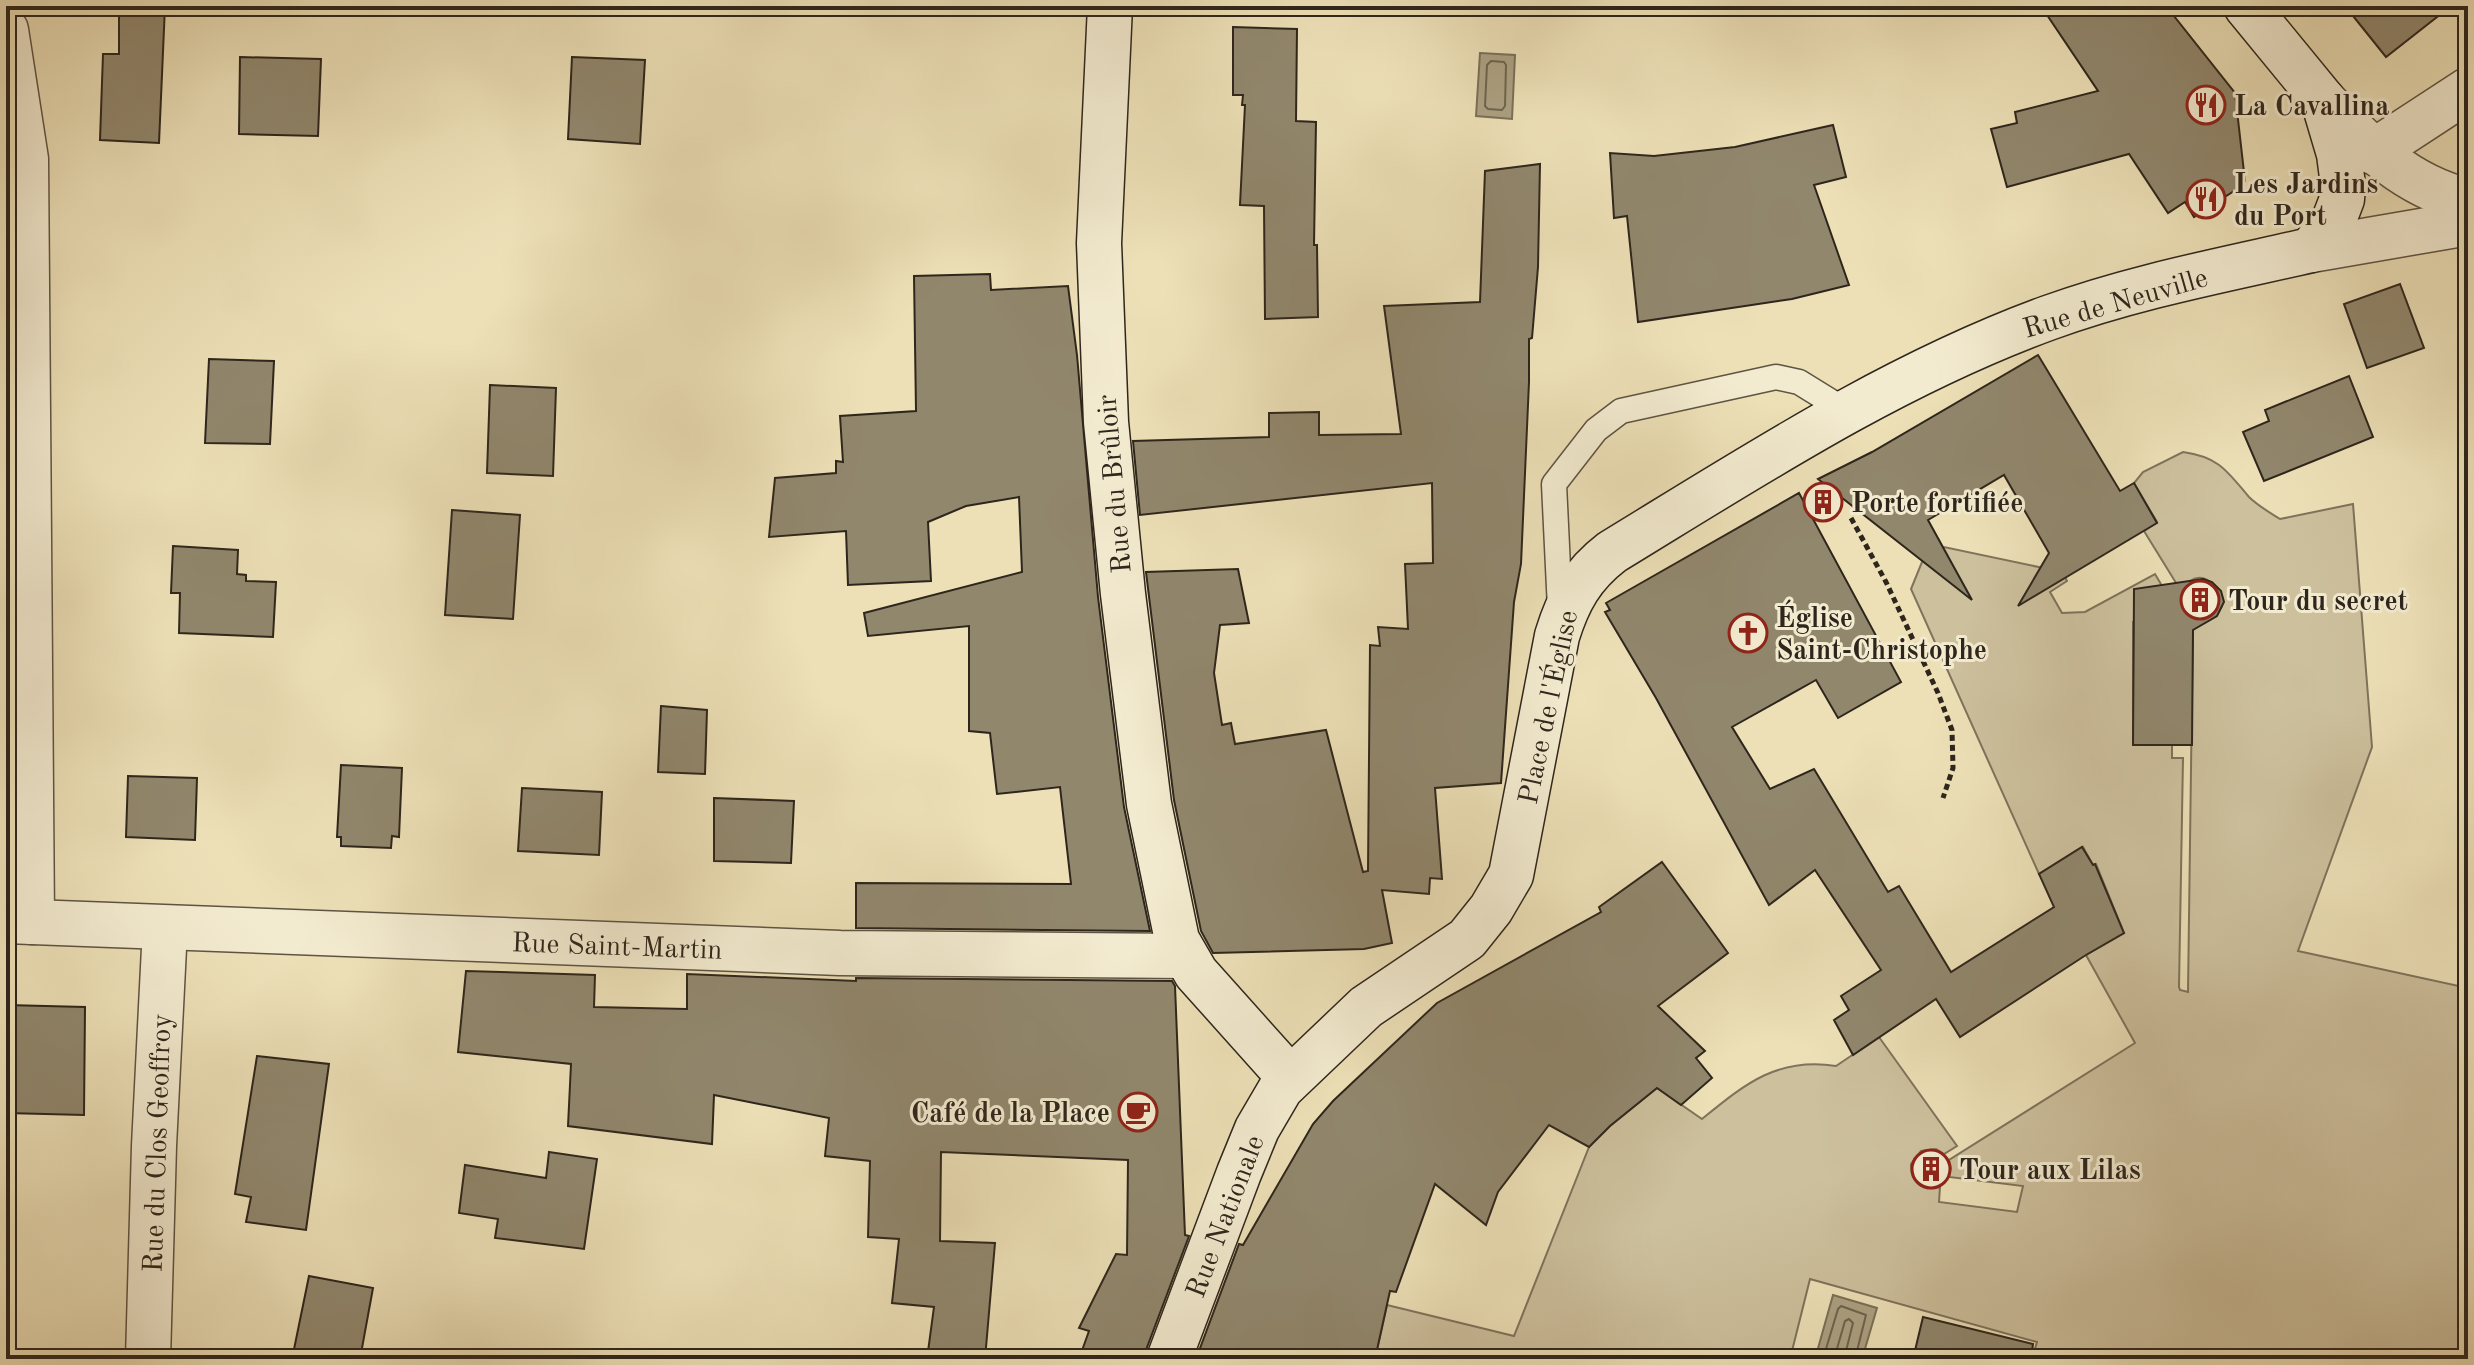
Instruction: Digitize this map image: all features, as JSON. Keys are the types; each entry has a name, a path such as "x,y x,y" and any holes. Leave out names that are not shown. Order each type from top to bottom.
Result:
{"street":[{"name":"Rue du Brûloir","path":"1110,6 1099,243 1106,422 1149,804 1177,940 1185,956"},
{"path":"2246,6 2323,100 2373,152 2407,176 2468,201"},
{"path":"6,30 26,159 19,922"},
{"path":"2373,152 2468,90"},
{"path":"2311,250 2334,220 2343,185 2339,154 2323,100"},
{"name":"Rue de Neuville","path":"1864,401 2009,333 2091,303 2311,250 2468,223"},
{"name":"Place de l'Église","path":"1290,1078 1388,990 1467,939 1491,909 1511,875 1560,623 1568,601 1595,564 1864,401"},
{"name":"Rue Saint-Martin","path":"19,922 840,953 1185,956"},
{"name":"Rue du Clos Geoffroy","path":"148,1359 165,928"},
{"path":"1185,956 1211,990 1290,1078"},
{"name":"Rue Nationale","path":"1169,1359 1257,1129 1290,1078"}],"lane":[{"path":"1560,623 1554,484 1584,443 1614,415 1776,377 1864,401"}],"path":[{"path":"1851,518 1886,582 1952,730 1953,768 1943,798"}],"shaded area":[{"path":"2183,452 2214,462 2252,500 2280,519 2353,504 2372,747 2298,951 2468,988 2468,1359 2032,1359 2037,1342 1810,1279 1790,1359 1375,1359 1387,1305 1514,1336 1589,1147 1657,1088 1702,1119 1763,1076 1796,1066 1836,1066 1879,1037 1957,1146 1944,1154 1936,1149 1921,1151 1911,1164 1915,1181 1923,1187 1940,1187 1939,1202 2017,1212 2023,1186 1949,1177 1949,1160 2135,1043 2086,955 2124,933 2096,864 2093,865 2083,847 2039,874 1911,589 1922,562 1944,547 2062,572 2067,581 2050,592 2062,613 2085,612 2155,574 2184,623 2133,622 2133,744 2172,745 2172,758 2183,758 2179,987 2188,992 2193,621 2210,620 2222,606 2216,590 2207,580 2194,579 2181,591 2144,531 2157,522 2134,483 2143,472"}],"water":[{"path":"1480,53 1515,55 1512,119 1476,116"},
{"path":"1833,1295 1877,1308 1862,1359 1815,1359"}],"building":[{"path":"119,6 165,6 159,143 100,140 103,54 119,54"},
{"path":"2041,6 2166,6 2235,93 2245,181 2194,217 2185,202 2168,213 2129,154 2007,187 1991,129 2017,123 2015,112 2098,91"},
{"path":"2345,6 2451,6 2386,57"},
{"path":"1233,27 1297,29 1296,121 1316,122 1314,245 1317,245 1318,317 1265,319 1264,206 1240,205 1245,105 1242,105 1243,95 1233,95"},
{"path":"240,57 321,59 318,136 239,134"},
{"path":"572,57 645,60 640,144 568,139"},
{"path":"1833,125 1846,177 1814,185 1849,285 1792,299 1638,322 1627,216 1614,218 1610,153 1654,156 1735,147"},
{"path":"1540,164 1538,267 1532,338 1529,339 1521,564 1514,602 1501,783 1435,788 1442,879 1430,878 1429,894 1382,890 1392,943 1364,949 1213,953 1201,931 1174,800 1146,572 1238,569 1249,623 1220,625 1214,673 1222,725 1231,723 1235,744 1326,730 1363,872 1368,871 1370,645 1380,646 1378,627 1408,629 1405,564 1433,563 1432,483 1140,515 1133,441 1269,437 1269,413 1319,412 1319,435 1401,434 1384,306 1480,302 1485,171"},
{"path":"990,274 991,290 1068,286 1098,597 1124,807 1150,931 856,928 856,883 1071,884 1060,787 997,794 990,733 969,731 969,626 868,636 864,613 1022,572 1019,497 966,506 928,522 931,581 848,585 846,531 769,537 775,478 836,473 836,461 843,462 840,416 916,411 914,276"},
{"path":"2400,284 2424,348 2367,368 2344,304"},
{"path":"2038,355 2120,491 2134,483 2157,523 2018,606 2049,553 2004,475 1928,520 1972,600 1818,479 1872,452"},
{"path":"209,359 274,361 270,444 205,443"},
{"path":"2349,376 2373,437 2264,481 2243,432 2269,421 2265,410"},
{"path":"490,385 556,388 553,476 487,473"},
{"path":"1799,493 1901,682 1838,718 1816,680 1732,727 1770,789 1814,769 1888,892 1899,886 1951,972 2054,907 2039,874 2082,847 2095,864 2124,933 1960,1037 1936,999 1853,1055 1834,1020 1849,1010 1841,996 1881,970 1815,870 1769,905 1656,698 1605,612 1610,610 1606,603"},
{"path":"452,510 520,515 513,619 445,615"},
{"path":"173,546 238,550 237,574 246,575 246,581 276,582 273,637 179,633 180,593 171,593"},
{"path":"2203,579 2212,582 2221,591 2224,602 2217,616 2193,630 2192,745 2133,745 2134,589"},
{"path":"661,706 707,710 705,774 658,772"},
{"path":"341,765 402,768 399,837 392,836 391,848 341,846 341,837 337,837"},
{"path":"128,776 197,778 195,840 126,837"},
{"path":"522,788 602,792 599,855 518,851"},
{"path":"714,798 794,801 791,863 714,861"},
{"path":"1662,862 1728,953 1658,1006 1705,1051 1696,1058 1712,1078 1681,1105 1657,1088 1589,1147 1549,1125 1498,1192 1486,1225 1435,1184 1396,1292 1390,1291 1375,1359 1196,1359 1239,1244 1243,1245 1313,1124 1333,1101 1437,1003 1601,912 1599,907"},
{"path":"466,971 595,975 594,1007 687,1009 687,974 856,981 856,978 1172,981 1175,986 1185,1235 1189,1236 1145,1359 1079,1359 1089,1331 1079,1328 1116,1254 1127,1255 1128,1160 941,1152 940,1241 995,1243 985,1359 927,1359 934,1307 892,1303 899,1239 868,1237 870,1161 825,1156 829,1118 714,1095 712,1144 568,1126 571,1064 458,1052"},
{"path":"6,1005 85,1007 84,1115 6,1113"},
{"path":"257,1056 329,1064 306,1230 246,1222 251,1197 235,1194"},
{"path":"549,1152 597,1159 584,1249 495,1238 498,1219 459,1213 465,1165 546,1178"},
{"path":"309,1276 373,1288 360,1359 292,1359"},
{"path":"1923,1317 2033,1344 2031,1359 1913,1359"}],"place":[{"name":"La Cavallina","path":"2206,105"},
{"name":"Les Jardins du Port","path":"2206,199"},
{"name":"Porte fortifiée","path":"1823,502"},
{"name":"Tour du secret","path":"2200,600"},
{"name":"Église Saint-Christophe","path":"1748,633"},
{"name":"Café de la Place","path":"1138,1112"},
{"name":"Tour aux Lilas","path":"1931,1169"}]}
